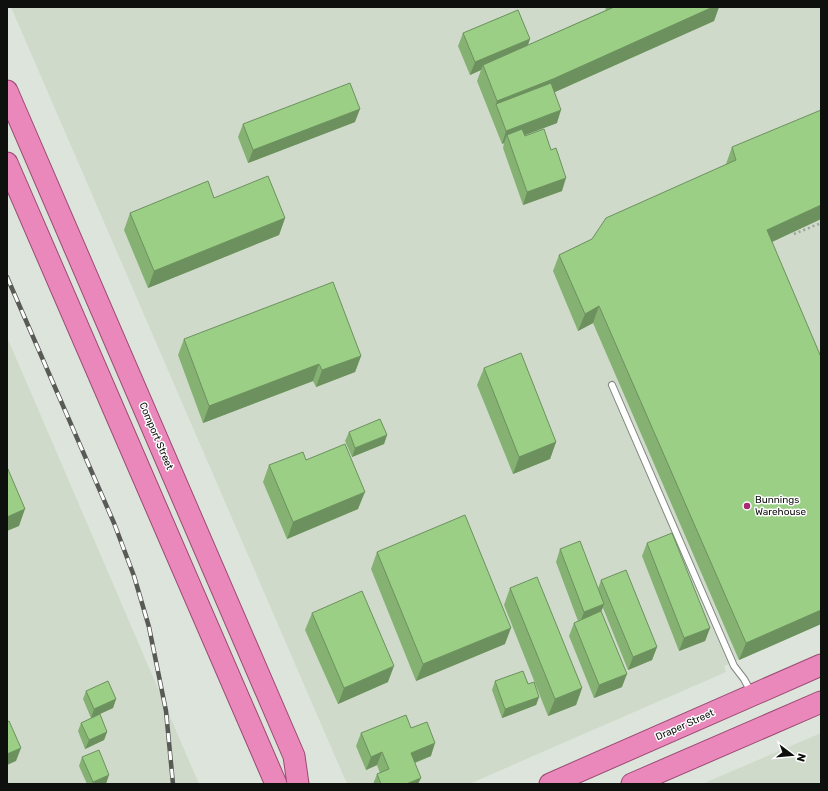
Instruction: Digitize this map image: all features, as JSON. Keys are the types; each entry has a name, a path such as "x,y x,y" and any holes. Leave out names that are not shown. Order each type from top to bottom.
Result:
{"highway":[{"name":"Comport Street","path":"7,91 294,756 298,784"},
{"path":"7,163 276,784"},
{"name":"Draper Street","path":"550,784 821,665"},
{"path":"632,784 821,702"},
{"path":"294,756 307,784"}],"lane":[{"path":"612,385 734,666 744,679 752,695"}],"path":[{"path":"794,234 821,223"}],"shaded area":[{"path":"11,7 821,7 821,624 724,666 726,672 469,784 347,784"},
{"path":"7,337 199,784 7,784"},
{"path":"821,733 821,784 702,784"}],"building":[{"path":"614,7 713,7 553,79 497,101 483,65"},
{"path":"518,10 530,39 475,62 463,33"},
{"path":"350,83 360,109 253,150 243,124"},
{"path":"551,83 561,110 506,131 496,104"},
{"name":"Bunnings Warehouse","path":"821,110 821,205 767,230 821,357 821,610 746,643 599,306 585,314 559,255 592,239 606,218 736,160 732,147"},
{"path":"522,129 525,136 544,129 551,150 556,148 566,178 527,192 507,135"},
{"path":"268,176 285,218 154,271 130,213 208,181 214,198"},
{"path":"333,282 361,356 322,370 319,364 209,406 184,339"},
{"path":"521,353 556,442 519,457 484,368"},
{"path":"380,419 387,435 355,448 349,432"},
{"path":"345,444 365,492 293,522 269,465 303,452 306,460"},
{"path":"7,467 25,509 7,517"},
{"path":"465,515 511,628 423,664 377,552"},
{"path":"672,533 710,628 684,638 647,543"},
{"path":"580,541 604,604 584,612 560,549"},
{"path":"626,570 657,647 633,657 601,580"},
{"path":"537,577 582,688 555,699 510,588"},
{"path":"362,591 394,666 344,688 312,613"},
{"path":"601,611 627,674 599,685 574,623"},
{"path":"523,671 528,684 534,682 539,697 505,709 495,681"},
{"path":"108,681 116,699 94,709 86,691"},
{"path":"100,714 107,732 89,740 81,723"},
{"path":"406,715 411,728 427,722 435,743 411,753 421,778 406,784 381,784 377,774 389,769 382,752 371,757 361,733"},
{"path":"9,721 21,748 7,754 7,722"},
{"path":"99,750 109,775 93,782 82,757"}],"railway":[{"path":"7,277 114,523 134,576 149,627 166,711 173,784"}],"place":[{"name":"Bunnings Warehouse","path":"747,506"}]}
